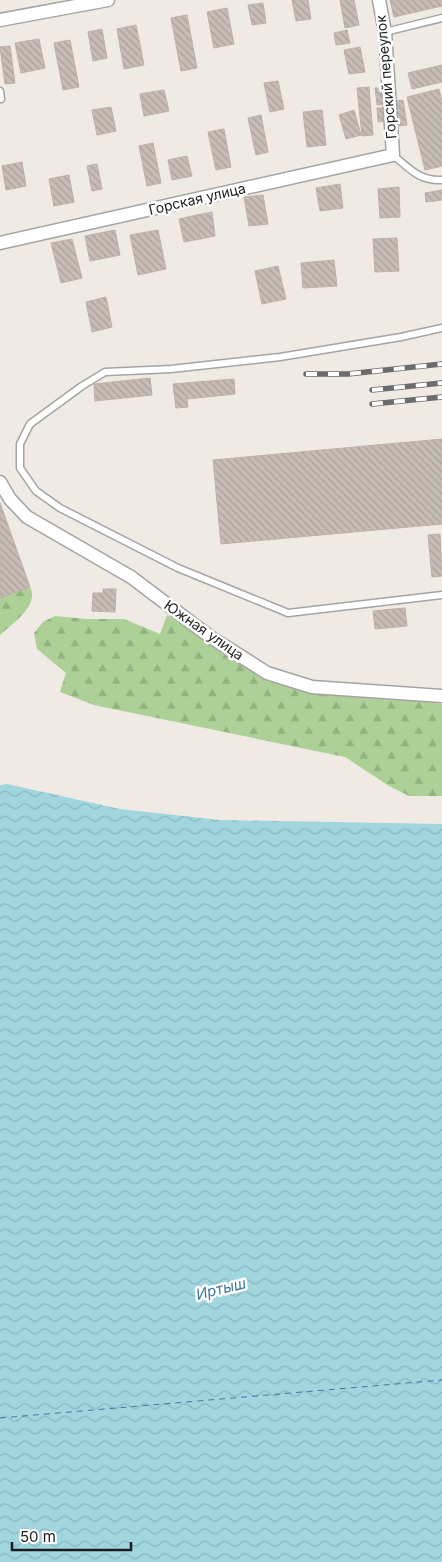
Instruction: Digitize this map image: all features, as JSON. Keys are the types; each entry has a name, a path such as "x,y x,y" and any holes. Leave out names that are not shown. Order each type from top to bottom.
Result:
{"street":[{"path":"0,20 108,0"},
{"name":"Горский переулок","path":"379,0 385,32 393,155"},
{"name":"Горская улица","path":"0,243 393,155"},
{"name":"Южная улица","path":"0,482 10,499 27,517 130,577 209,636 268,674 312,687 442,696"}],"lane":[{"path":"385,32 442,18"},
{"path":"0,91 1,99"},
{"path":"393,155 416,175 429,180 442,180"},
{"path":"442,328 280,357 171,369 105,372 82,386 30,424 20,444 20,468 36,491 60,508 178,568 288,613 442,595"}],"green space":[{"path":"30,587 32,594 28,607 0,635 0,598"},
{"path":"167,615 188,625 272,681 442,704 442,796 409,796 389,786 345,757 94,705 60,692 66,673 37,649 34,633 43,622 55,616 86,619 124,619 160,634"}],"water":[{"name":"Иртыш","path":"7,784 120,809 220,820 442,824 442,1562 0,1562 0,785"}],"building":[{"path":"292,0 308,0 311,19 296,21"},
{"path":"340,0 354,0 359,25 345,28"},
{"path":"390,0 442,0 442,6 394,17"},
{"path":"263,3 266,23 252,25 248,5"},
{"path":"227,8 234,44 214,48 207,12"},
{"path":"187,15 197,68 181,71 171,18"},
{"path":"136,25 144,65 124,69 117,29"},
{"path":"102,29 107,58 93,61 88,32"},
{"path":"347,30 350,43 336,45 334,33"},
{"path":"39,39 45,68 21,73 15,43"},
{"path":"70,40 79,87 63,90 54,43"},
{"path":"10,46 15,83 5,84 0,47"},
{"path":"360,47 365,72 349,74 344,50"},
{"path":"442,65 442,82 412,89 408,73"},
{"path":"278,81 284,109 270,112 264,83"},
{"path":"369,87 373,135 362,136 357,88"},
{"path":"375,88 382,88 383,104 377,105"},
{"path":"439,89 442,102 442,166 425,170 407,97"},
{"path":"164,90 169,111 144,116 140,94"},
{"path":"403,100 407,125 399,126 396,101"},
{"path":"111,107 116,131 97,135 92,110"},
{"path":"377,108 384,108 385,121 378,122"},
{"path":"322,110 326,145 307,147 303,112"},
{"path":"354,110 361,135 346,139 339,115"},
{"path":"261,115 268,152 256,155 248,118"},
{"path":"224,129 231,167 216,170 208,132"},
{"path":"153,143 161,183 147,186 139,146"},
{"path":"187,156 192,176 172,180 168,160"},
{"path":"22,162 26,186 6,190 2,166"},
{"path":"97,164 102,189 92,191 87,166"},
{"path":"69,175 74,202 54,206 49,179"},
{"path":"340,184 343,208 320,211 316,188"},
{"path":"399,187 400,217 380,218 378,189"},
{"path":"442,190 442,200 426,202 425,193"},
{"path":"263,195 268,224 249,226 244,197"},
{"path":"212,212 215,236 200,239 197,215"},
{"path":"197,215 200,239 184,242 179,219"},
{"path":"115,230 120,255 90,261 85,236"},
{"path":"158,230 166,269 138,275 130,235"},
{"path":"397,238 399,271 375,272 373,239"},
{"path":"72,239 82,278 61,283 51,243"},
{"path":"334,260 337,286 303,288 301,263"},
{"path":"278,266 286,299 262,304 255,271"},
{"path":"106,297 112,327 92,332 86,302"},
{"path":"150,378 152,395 95,401 94,384"},
{"path":"234,379 235,394 187,399 188,407 176,408 173,384"},
{"path":"442,439 442,524 221,544 213,460"},
{"path":"0,503 30,587 0,598"},
{"path":"440,534 442,576 432,577 428,535"},
{"path":"103,589 116,589 115,612 92,611 93,593 103,593"},
{"path":"405,608 407,626 375,629 373,611"}],"ferry route":[{"path":"0,1418 442,1380"}],"railway":[{"path":"306,374 348,374 442,364"},
{"path":"372,390 442,383"},
{"path":"372,404 442,397"}]}
